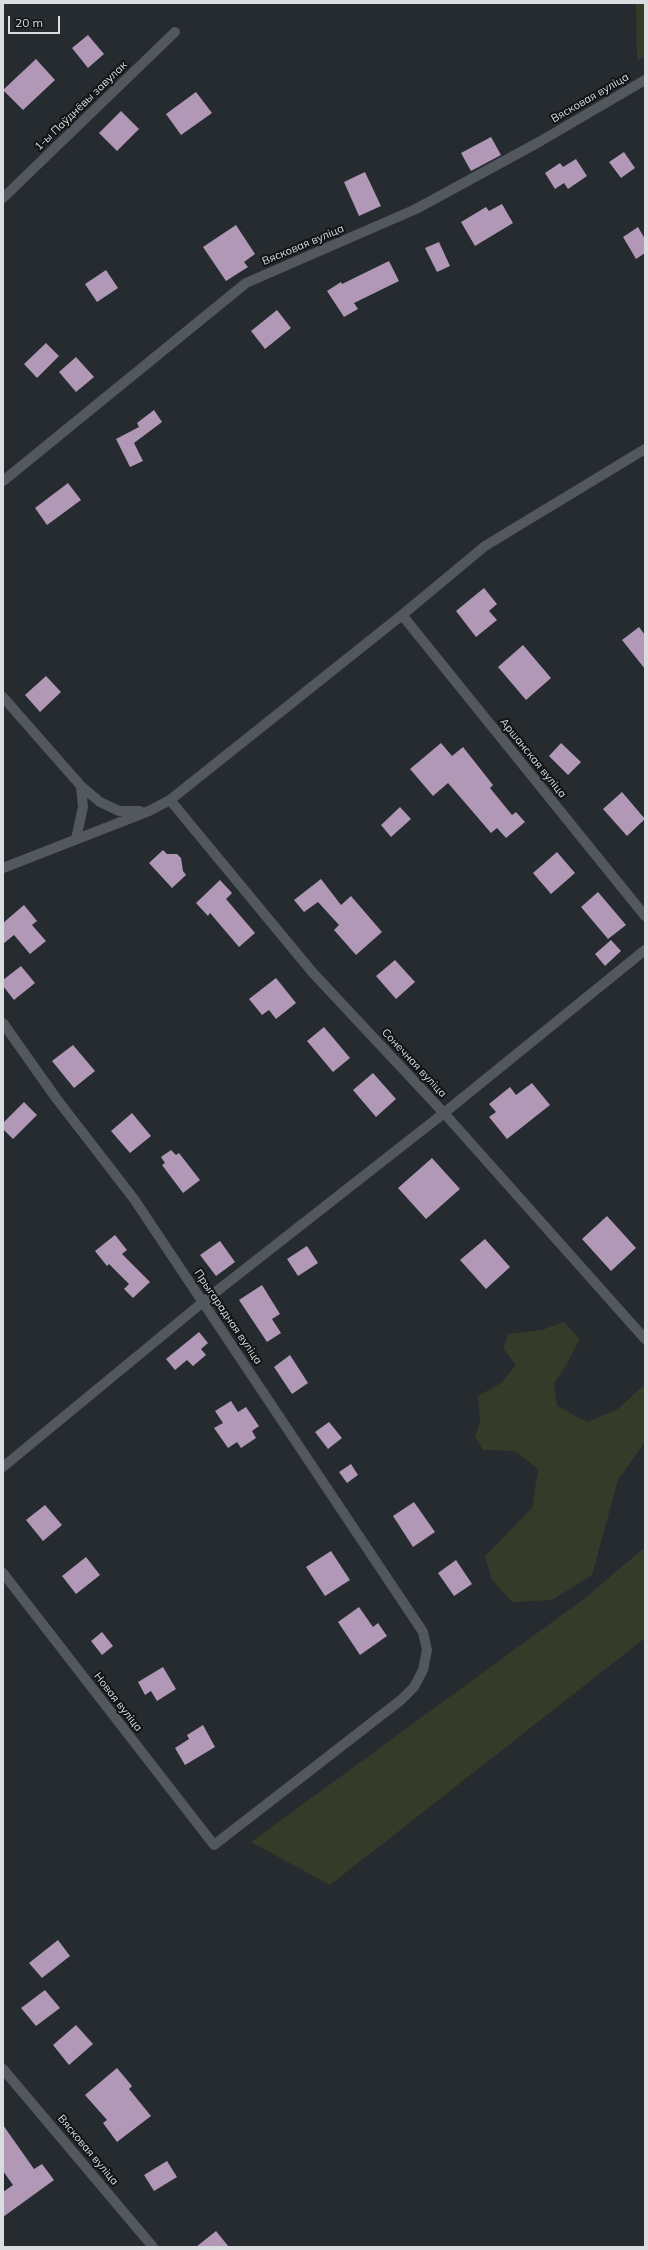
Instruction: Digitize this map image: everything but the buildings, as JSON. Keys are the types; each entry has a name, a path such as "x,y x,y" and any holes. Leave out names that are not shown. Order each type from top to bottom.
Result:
{"street":[{"name":"1-ы Паўднёвы завулак","path":"3,198 175,32"},
{"name":"Вясковая вуліца","path":"3,481 246,283 416,209 644,83"},
{"path":"3,868 149,811 170,800 402,615 485,546 645,449"},
{"name":"Аршанская вуліца","path":"402,615 645,916"},
{"path":"3,697 81,786 100,802 114,810 149,811"},
{"path":"76,839 83,807 81,786"},
{"name":"Сонечная вуліца","path":"170,800 313,973 444,1113 645,1339"},
{"path":"3,1467 204,1302 444,1113 645,950"},
{"name":"Прыгарадная вуліца","path":"3,1023 56,1098 134,1199 423,1632 427,1650 423,1670 414,1687 405,1696 214,1845"},
{"name":"Новая вуліца","path":"3,1573 214,1845"},
{"name":"Вясковая вуліца","path":"3,2069 153,2247"}],"green space":[{"path":"636,3 645,3 645,56 637,61"},
{"path":"564,1322 580,1339 565,1367 554,1383 557,1406 587,1422 618,1409 645,1384 645,1442 618,1480 592,1575 552,1600 512,1602 492,1580 485,1556 532,1508 538,1469 515,1451 483,1450 475,1437 480,1423 478,1396 501,1383 516,1365 503,1348 508,1334 542,1330"},
{"path":"645,1547 645,1638 330,1885 251,1842 585,1598"}]}
